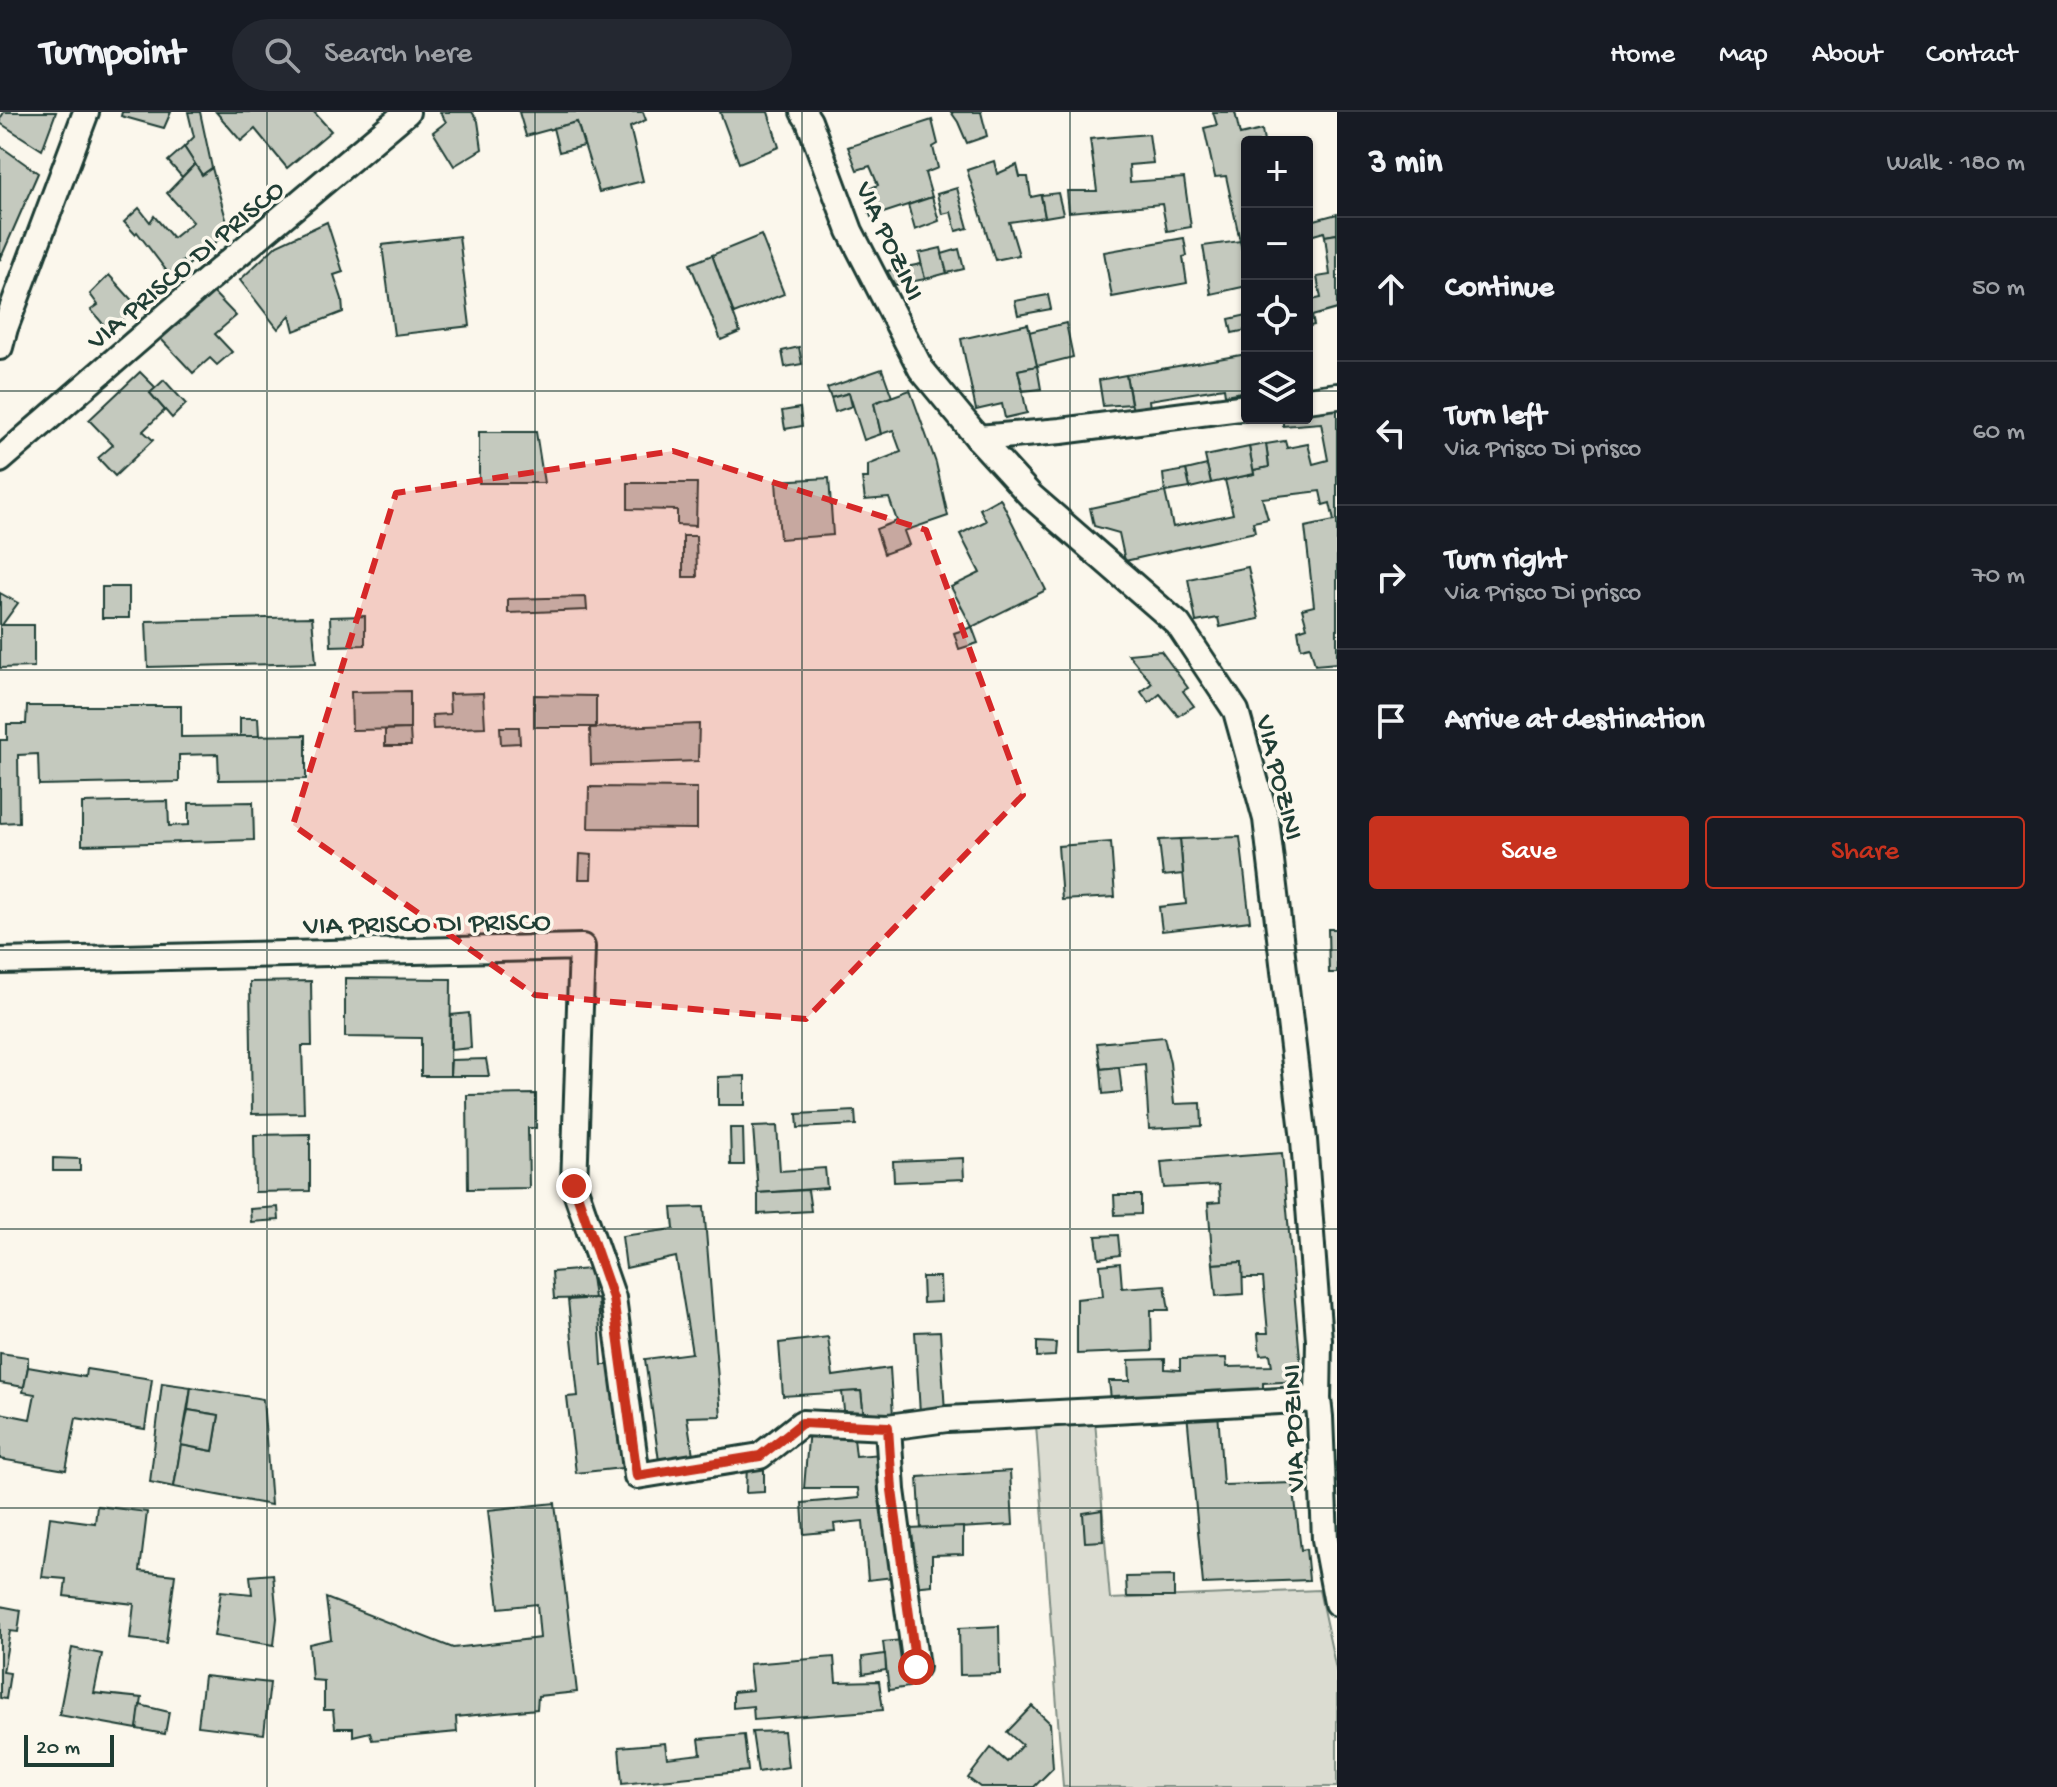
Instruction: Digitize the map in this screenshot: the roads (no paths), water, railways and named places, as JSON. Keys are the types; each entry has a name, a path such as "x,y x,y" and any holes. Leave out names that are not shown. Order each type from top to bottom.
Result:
{"street":[{"path":"0,347 86,112"},
{"name":"VIA PRISCO DI PRISCO","path":"0,460 407,112"},
{"name":"VIA POZINI","path":"803,112 850,231 921,369 1031,496 1178,624 1236,711 1266,819 1304,1140 1325,1411 1325,1539 1337,1603"},
{"path":"1313,399 1337,396"},
{"path":"978,438 1061,431 1241,408"},
{"name":"VIA PRISCO DI PRISCO","path":"0,961 582,947 574,1186 613,1298 637,1476 760,1456 802,1423 888,1427"},
{"path":"916,1667 892,1490 888,1427 947,1419 1325,1411"}]}
